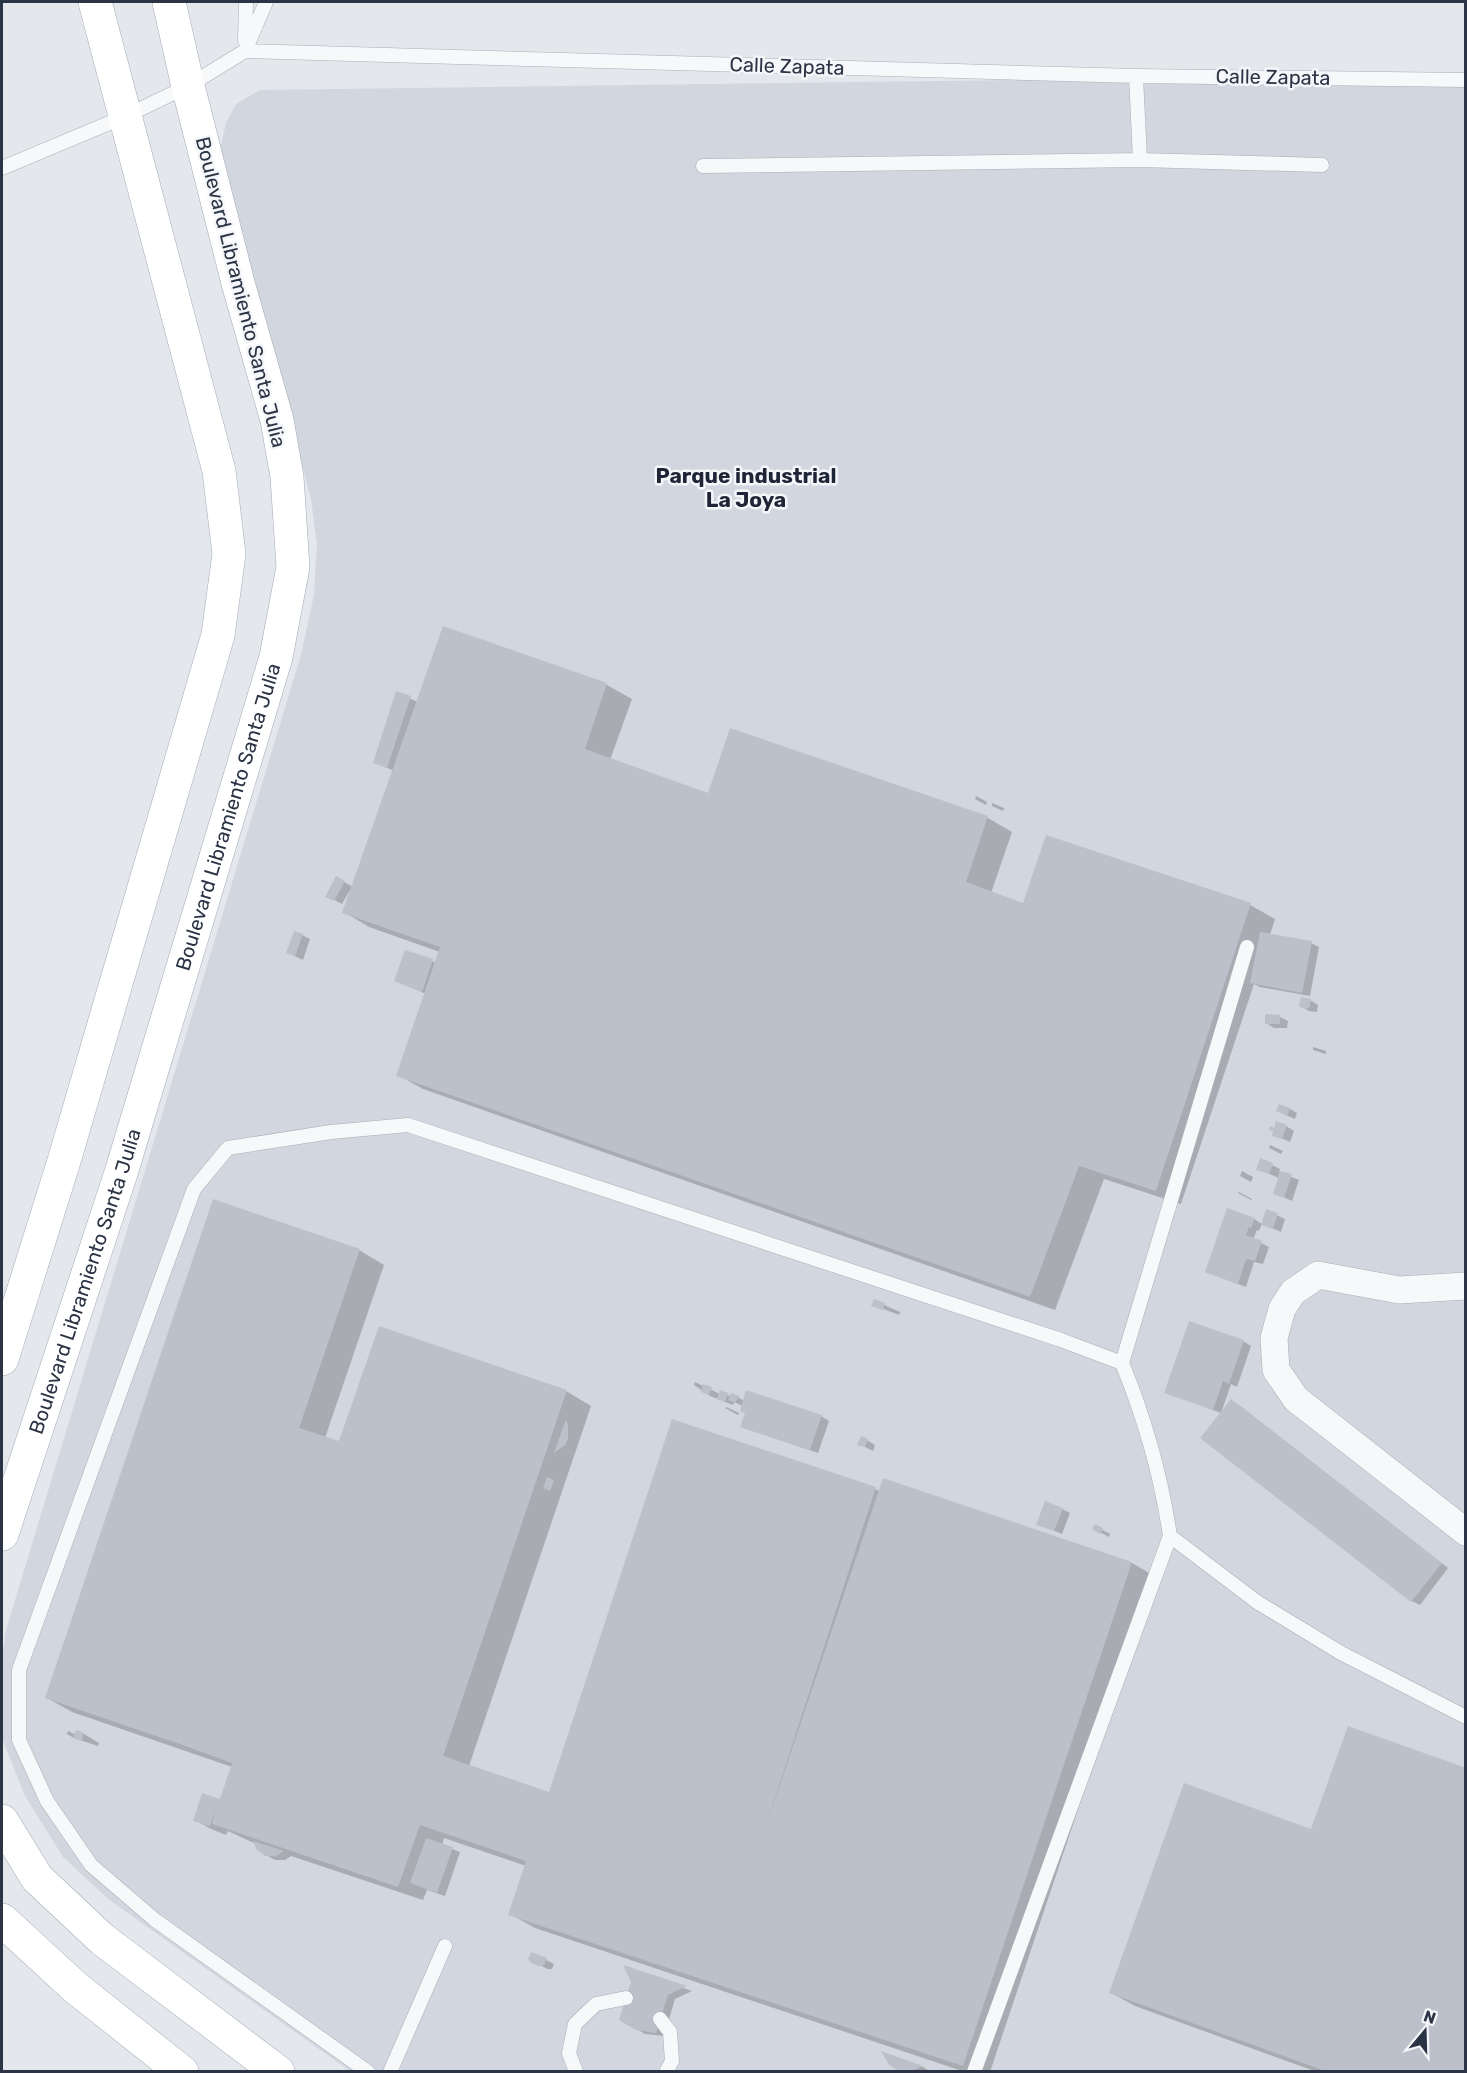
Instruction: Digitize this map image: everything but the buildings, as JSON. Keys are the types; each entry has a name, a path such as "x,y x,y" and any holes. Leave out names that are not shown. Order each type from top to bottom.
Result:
{"main road":[{"path":"2,1359 64,1161 218,635 229,554 219,471 96,2"},
{"name":"Boulevard Libramiento Santa Julia","path":"2,1534 120,1173 252,738 276,657 293,567 287,477 277,420 238,283 169,2"},
{"path":"2,1821 37,1878 102,1939 278,2072"},
{"path":"2,1920 75,1988 182,2072"}],"street":[{"path":"1466,1286 1399,1290 1318,1275 1293,1292 1282,1309 1274,1338 1276,1370 1296,1399 1466,1532"}],"lane":[{"path":"245,51 246,2"},
{"path":"2,168 126,116 188,86 245,51 266,2"},
{"name":"Calle Zapata","path":"245,51 1136,76 1466,80"},
{"path":"1136,76 1140,160"},
{"path":"703,166 1140,160 1322,165"},
{"path":"974,2072 1170,1536 1165,1501 1152,1444 1122,1363 1247,947"},
{"path":"368,2072 155,1920 91,1865 47,1801 19,1740 19,1670 194,1189 228,1148 331,1132 408,1125 1050,1336 1122,1363"},
{"path":"1170,1536 1257,1602 1341,1653 1466,1718"},
{"path":"390,2072 445,1946"},
{"path":"576,2072 569,2053 575,2024 596,2004 626,1998"},
{"path":"660,2019 670,2032 672,2061 666,2072"}],"shaded area":[{"path":"1465,74 1465,2071 350,2071 108,1899 63,1857 25,1796 2,1738 2,1659 6,1630 301,655 314,595 317,544 311,499 220,150 226,123 236,104 260,90"}],"district":[{"name":"Parque industrial La Joya","path":"746,488"}]}
